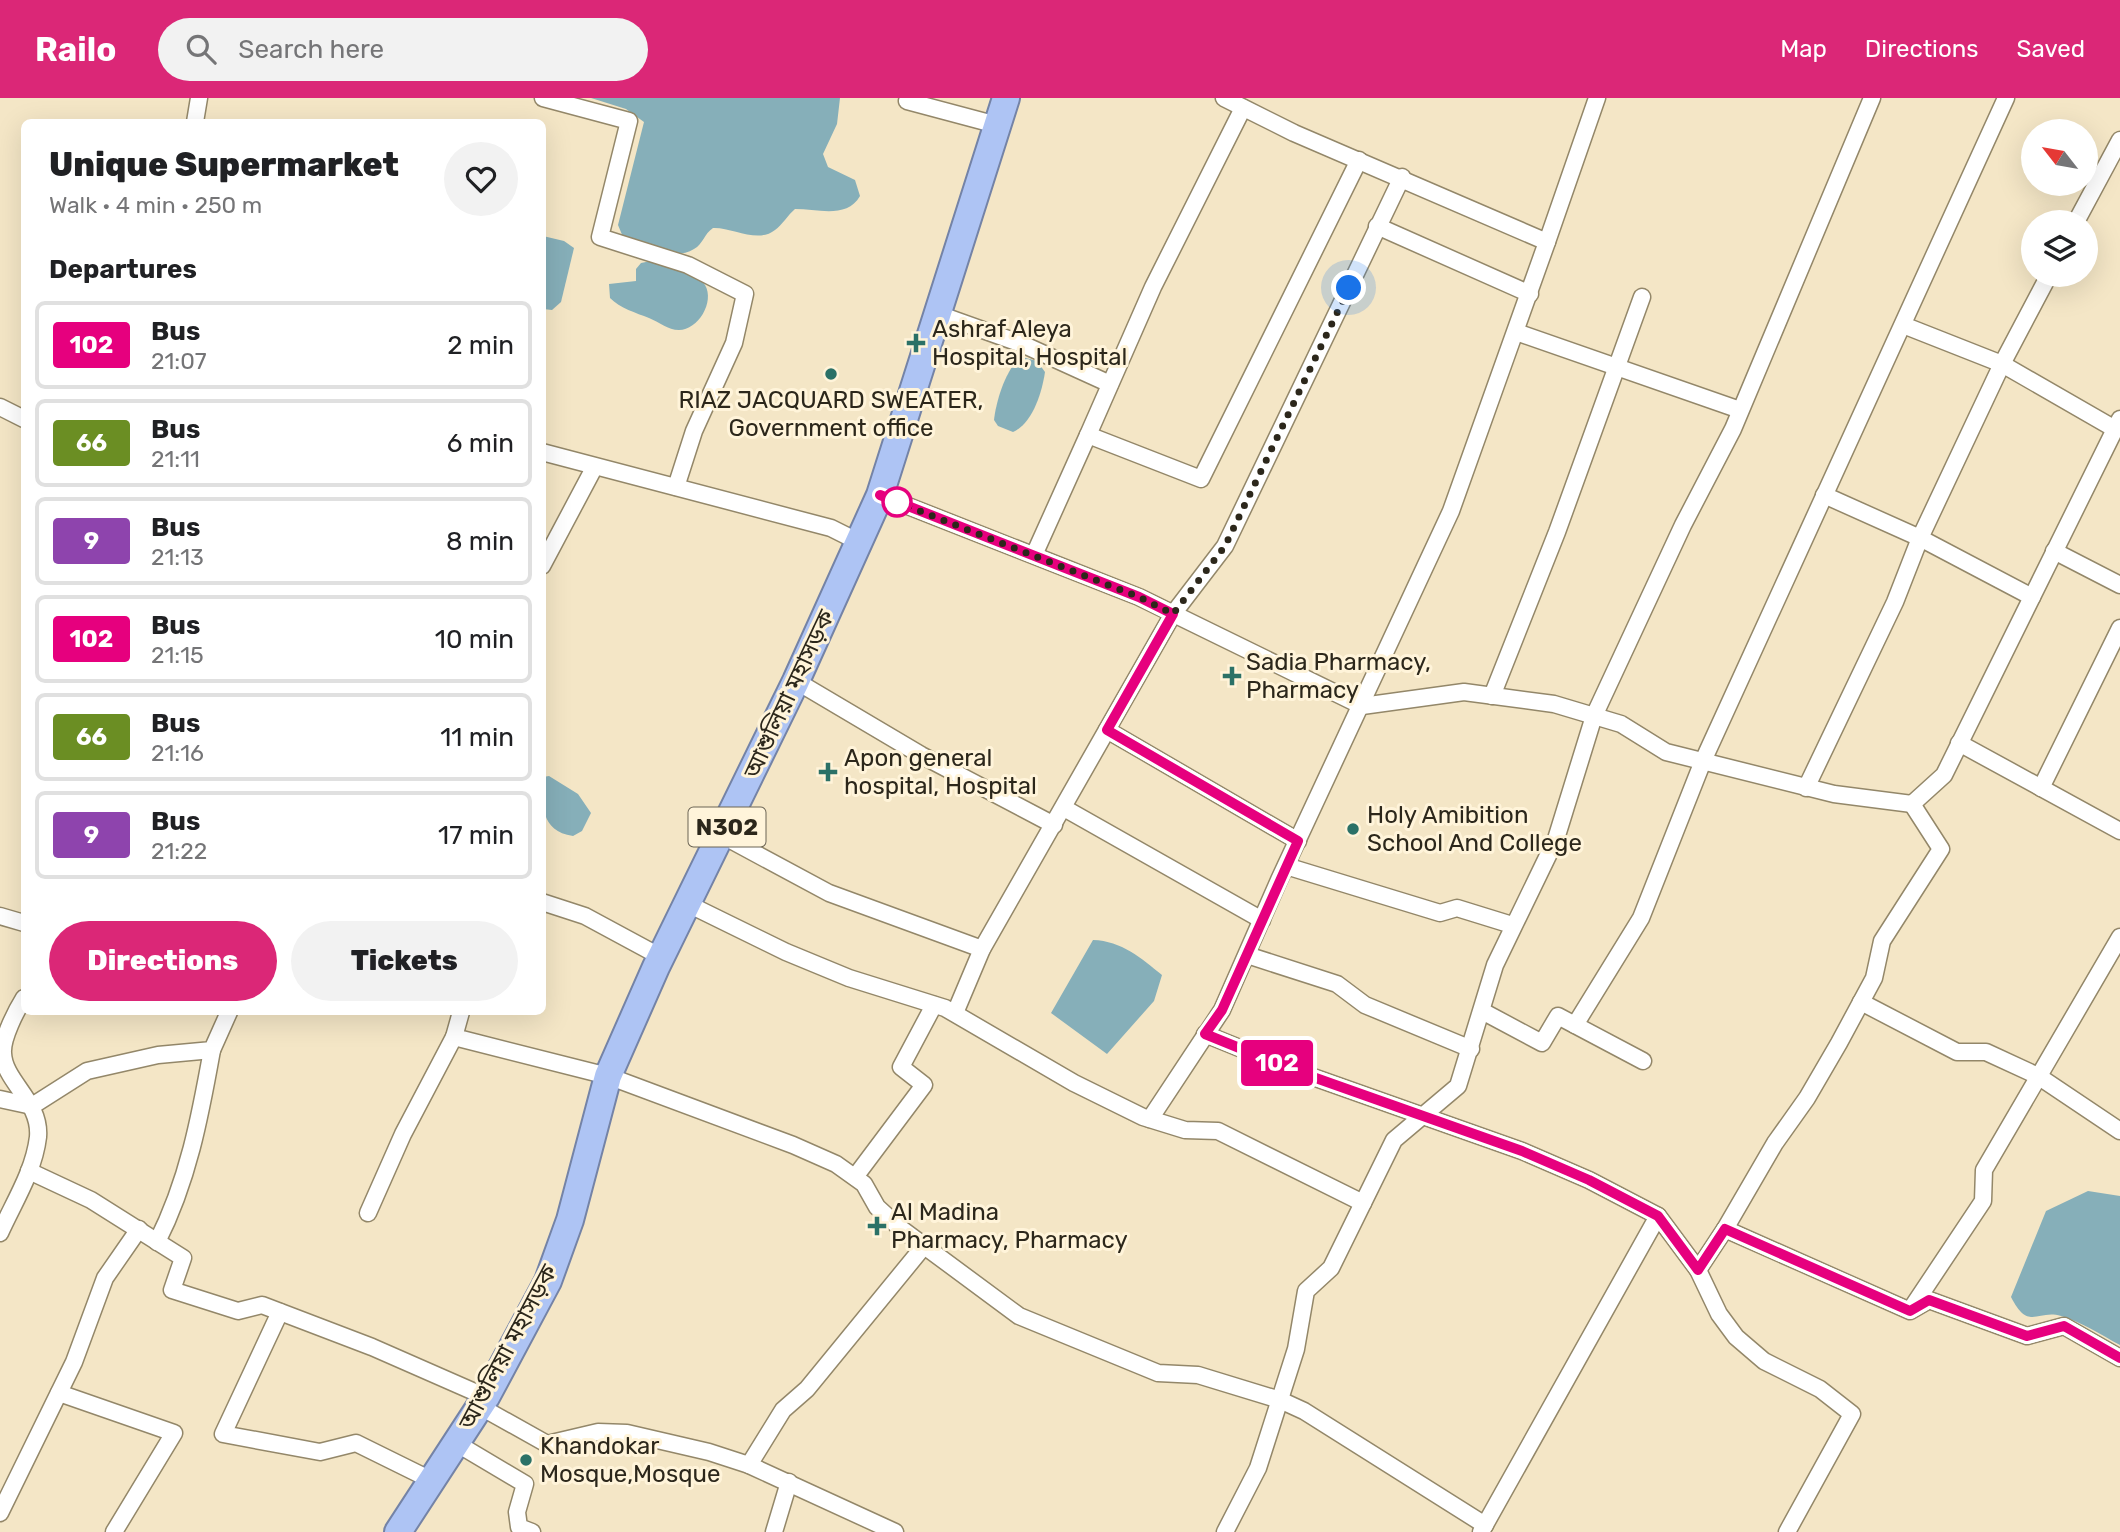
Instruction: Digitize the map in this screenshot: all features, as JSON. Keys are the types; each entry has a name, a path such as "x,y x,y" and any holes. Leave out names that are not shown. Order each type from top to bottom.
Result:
{"highway":[{"name":"আশুলিয়া মহাসড়ক","path":"398,1532 483,1402 548,1281 570,1220 608,1076 661,957 723,836 796,681 880,495 1006,98"}],"street":[{"path":"196,119 199,98"},
{"path":"543,98 629,121 600,237 688,265 745,294 734,343 694,431 676,487"},
{"path":"908,98 907,101 998,125"},
{"path":"1224,98 1294,133 1402,177 1445,199 1547,242"},
{"path":"1150,1119 1222,1010 1451,511 1530,294 1597,98"},
{"path":"1225,1532 1258,1468 1296,1349 1306,1291 1331,1268 1394,1140 1458,1086 1495,965 1512,925 1556,839 1594,716 1740,410 1872,98"},
{"path":"1575,1025 1641,918 1703,761 2006,98"},
{"path":"1034,555 1153,287 1244,108"},
{"path":"2083,210 2119,144"},
{"path":"1088,435 1201,479 1359,160"},
{"path":"955,1013 982,949 1173,614 1225,546 1298,399 1402,177"},
{"path":"1377,226 1530,294"},
{"path":"1806,788 1895,602 1920,538 2002,364 2043,287"},
{"path":"1492,696 1557,532 1643,297"},
{"path":"938,314 1022,344 1110,384"},
{"path":"1903,325 2002,364 2118,424 1944,775 1912,804"},
{"path":"1516,332 1740,410"},
{"path":"0,407 21,418"},
{"path":"546,453 594,468 831,528 859,542"},
{"path":"546,558 594,468"},
{"path":"880,495 1139,597 1362,706 1464,692 1554,704 1620,724 1666,752 1806,788 1912,804 1941,849 1882,941 1874,978 1807,1098 1774,1143 1725,1229 1698,1270"},
{"path":"1824,495 1920,538 2032,597"},
{"path":"2054,551 2120,585"},
{"path":"2041,788 2120,628"},
{"path":"796,681 920,755 1054,825"},
{"path":"1107,730 1298,841"},
{"path":"1959,743 2120,831"},
{"path":"1063,808 1262,920"},
{"path":"723,836 830,892 982,949"},
{"path":"1286,866 1440,913 1457,908 1512,925"},
{"path":"546,903 585,916 661,957"},
{"path":"688,904 786,952 849,978 955,1013 1074,1083 1150,1119 1185,1130 1218,1131 1363,1203"},
{"path":"0,916 21,922"},
{"path":"1910,1311 1983,1201 1984,1170 2120,937"},
{"path":"1247,955 1337,984 1364,1005 1471,1049"},
{"path":"0,1233 29,1171 38,1135 32,1106 6,1067 2,1051 7,1019 21,1002"},
{"path":"1861,1002 1957,1052 1986,1052 2038,1076 2120,1131"},
{"path":"855,1177 924,1085 901,1067 934,1004"},
{"path":"1482,1011 1542,1043 1559,1016 1643,1061"},
{"path":"157,1242 181,1192 199,1125 212,1050 228,1015"},
{"path":"368,1213 403,1134 454,1037 460,1015"},
{"path":"1205,1034 1296,1071 1426,1115 1545,1161 1658,1216 1698,1270 1719,1314 1736,1337 1764,1361 1820,1389 1852,1414 1787,1532"},
{"path":"454,1037 608,1076 783,1140 836,1164 864,1184 877,1207 924,1246 1019,1316 1158,1373 1198,1375 1280,1400 1304,1411 1483,1528 1658,1216"},
{"path":"0,1099 32,1106 87,1071 158,1055 212,1050"},
{"path":"29,1171 91,1200 183,1258 172,1290 238,1311 262,1305 372,1346 483,1402 547,1444 598,1432 627,1433 709,1452 789,1482 873,1527 895,1532"},
{"path":"0,1513 74,1362 105,1278 139,1229"},
{"path":"1725,1229 1910,1311"},
{"path":"749,1465 783,1410 807,1389 924,1246"},
{"path":"1910,1311 1929,1300 2027,1336 2064,1326 2120,1358"},
{"path":"280,1312 223,1434 320,1452 356,1443 432,1480"},
{"path":"59,1393 174,1433 114,1532"},
{"path":"456,1443 525,1484 517,1512 519,1527 532,1532"},
{"path":"774,1532 789,1482"}],"water":[{"path":"591,98 840,98 837,124 823,154 828,167 855,180 860,196 848,208 840,210 795,209 778,228 768,234 753,235 713,228 697,247 686,253 668,253 649,248 623,237 618,225 644,122 626,109"},
{"path":"546,237 564,241 574,248 561,302 552,310 546,309"},
{"path":"651,261 688,271 705,285 708,299 703,314 686,329 671,329 623,307 610,298 609,284 636,281 636,269 641,263"},
{"path":"1022,357 1037,361 1045,372 1042,389 1031,414 1020,428 1013,432 998,426 994,420 1007,377"},
{"path":"546,776 578,794 591,813 582,831 573,836 554,828 546,817"},
{"path":"1093,940 1122,947 1162,975 1154,1001 1107,1054 1051,1013"},
{"path":"2088,1191 2120,1196 2120,1345 2061,1316 2028,1317 2017,1308 2011,1297 2046,1211"}],"bus line":[{"name":"102","path":"880,495 1139,597 1173,614 1107,730 1298,841 1222,1010 1205,1034 1296,1071 1522,1151 1589,1180 1658,1216 1698,1270 1725,1229 1873,1292 1910,1311 1929,1300 1983,1317 2027,1336 2064,1326 2120,1358"}],"place":[{"name":"Ashraf Aleya Hospital, Hospital","path":"916,343"},
{"name":"RIAZ JACQUARD SWEATER, Government office","path":"831,374"},
{"name":"Sadia Pharmacy, Pharmacy","path":"1232,676"},
{"name":"Apon general hospital, Hospital","path":"828,772"},
{"name":"Holy Amibition School And College","path":"1353,829"},
{"name":"Al Madina Pharmacy, Pharmacy","path":"877,1226"},
{"name":"Khandokar Mosque,Mosque","path":"526,1460"}],"route":[{"path":"897,502 1139,597 1173,614 1225,546 1349,288"}]}
